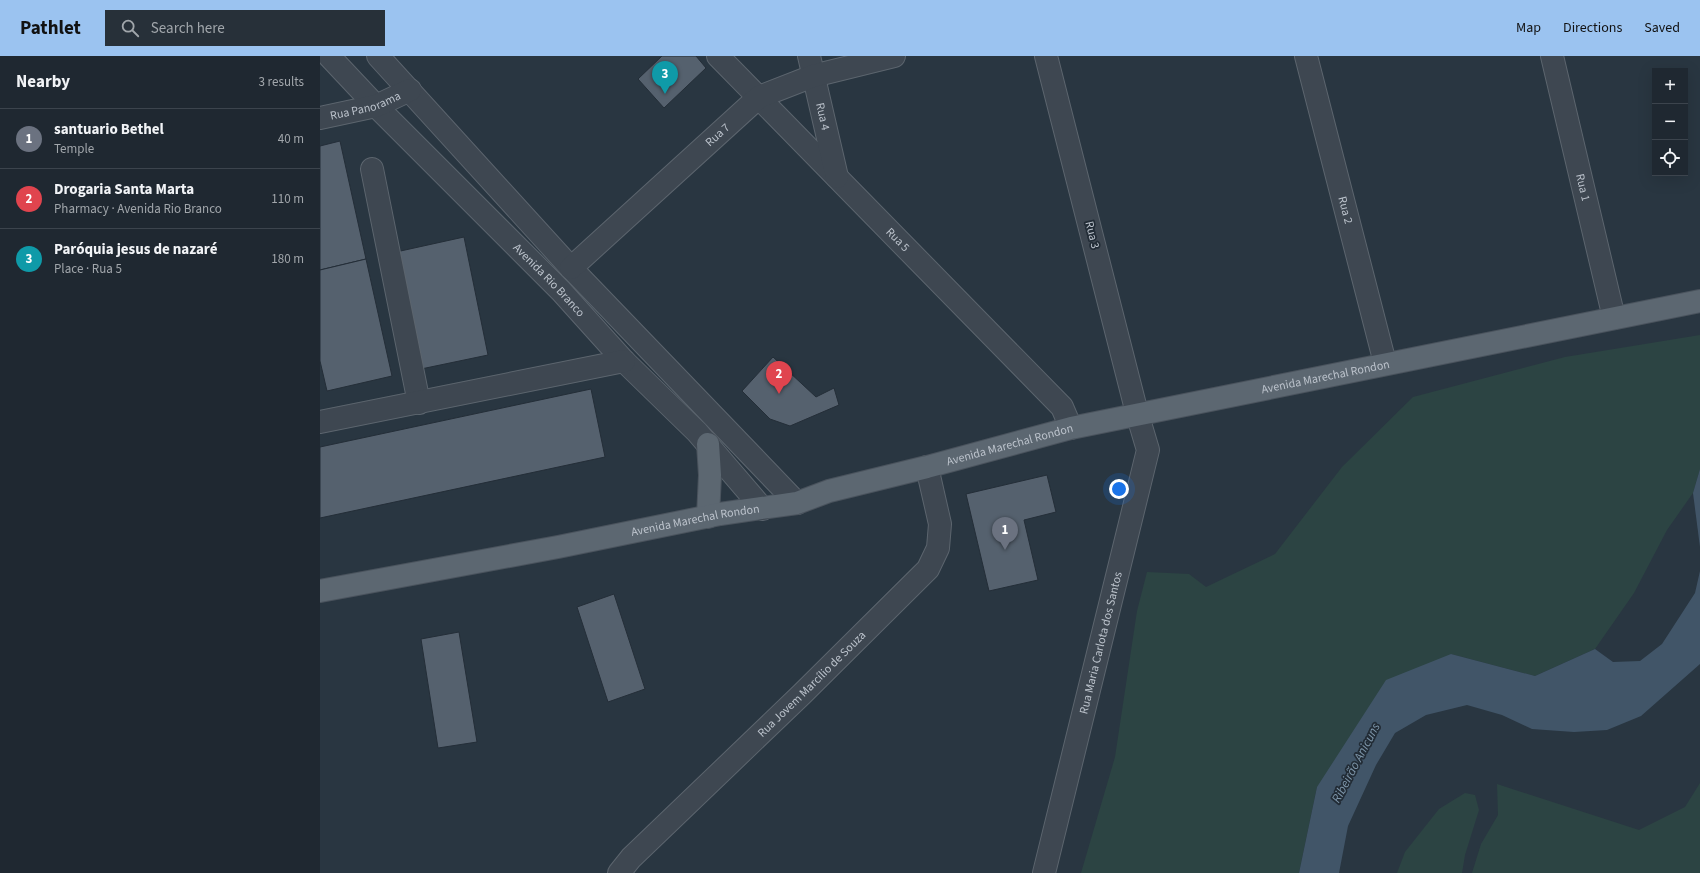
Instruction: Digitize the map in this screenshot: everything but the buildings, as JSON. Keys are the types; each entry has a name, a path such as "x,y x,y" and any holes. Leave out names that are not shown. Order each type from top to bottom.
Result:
{"main road":[{"name":"Avenida Marechal Rondon","path":"320,591 558,548 708,516 797,503 829,491 927,467 1071,428 1137,413 1700,301"},
{"path":"708,444 710,475 708,516"}],"street":[{"name":"Avenida Rio Branco","path":"329,56 376,106 561,292 624,361 708,444 763,508"},
{"name":"Avenida Rio Branco","path":"378,56 571,268 797,503"},
{"name":"Rua 5","path":"718,56 1062,407 1071,428"},
{"name":"Rua 7","path":"571,268 759,98 811,66 894,56"},
{"name":"Rua 3","path":"1046,56 1137,413"},
{"name":"Rua 2","path":"1306,56 1385,364"},
{"name":"Rua 1","path":"1552,56 1614,318"},
{"name":"Rua 4","path":"811,66 837,177"},
{"name":"Rua Panorama","path":"320,118 376,106 410,90"},
{"path":"372,169 419,403"},
{"path":"320,421 419,403 624,361"},
{"name":"Rua Maria Carlota dos Santos","path":"1044,873 1148,450 1137,413"},
{"name":"Rua Jovem Marcílio de Souza","path":"618,873 631,858 802,694 928,568 938,548 940,524 927,467"}],"green space":[{"path":"1700,335 1700,469 1693,493 1667,530 1634,593 1595,649 1535,676 1451,654 1317,787 1299,873 1081,873 1115,757 1137,611 1147,572 1189,574 1206,587 1275,554 1342,467 1413,397 1565,357"},
{"path":"1700,783 1700,873 1472,873 1481,844 1498,815 1497,784 1639,830 1685,807"},
{"path":"1465,793 1475,795 1479,810 1465,855 1462,873 1397,873 1405,852 1439,809"}],"water":[{"path":"1700,469 1700,547 1693,493"},
{"name":"Ribeirão Anicuns","path":"1700,571 1700,664 1641,716 1607,730 1574,732 1532,729 1502,715 1467,705 1426,715 1395,733 1376,765 1348,826 1339,873 1299,873 1317,787 1386,680 1451,654 1535,676 1595,649 1613,662 1640,661 1662,644 1695,593"}],"place":[{"name":"Paróquia jesus de nazaré","path":"665,94"},
{"name":"Drogaria Santa Marta","path":"779,394"},
{"name":"santuario Bethel","path":"1005,550"}]}
